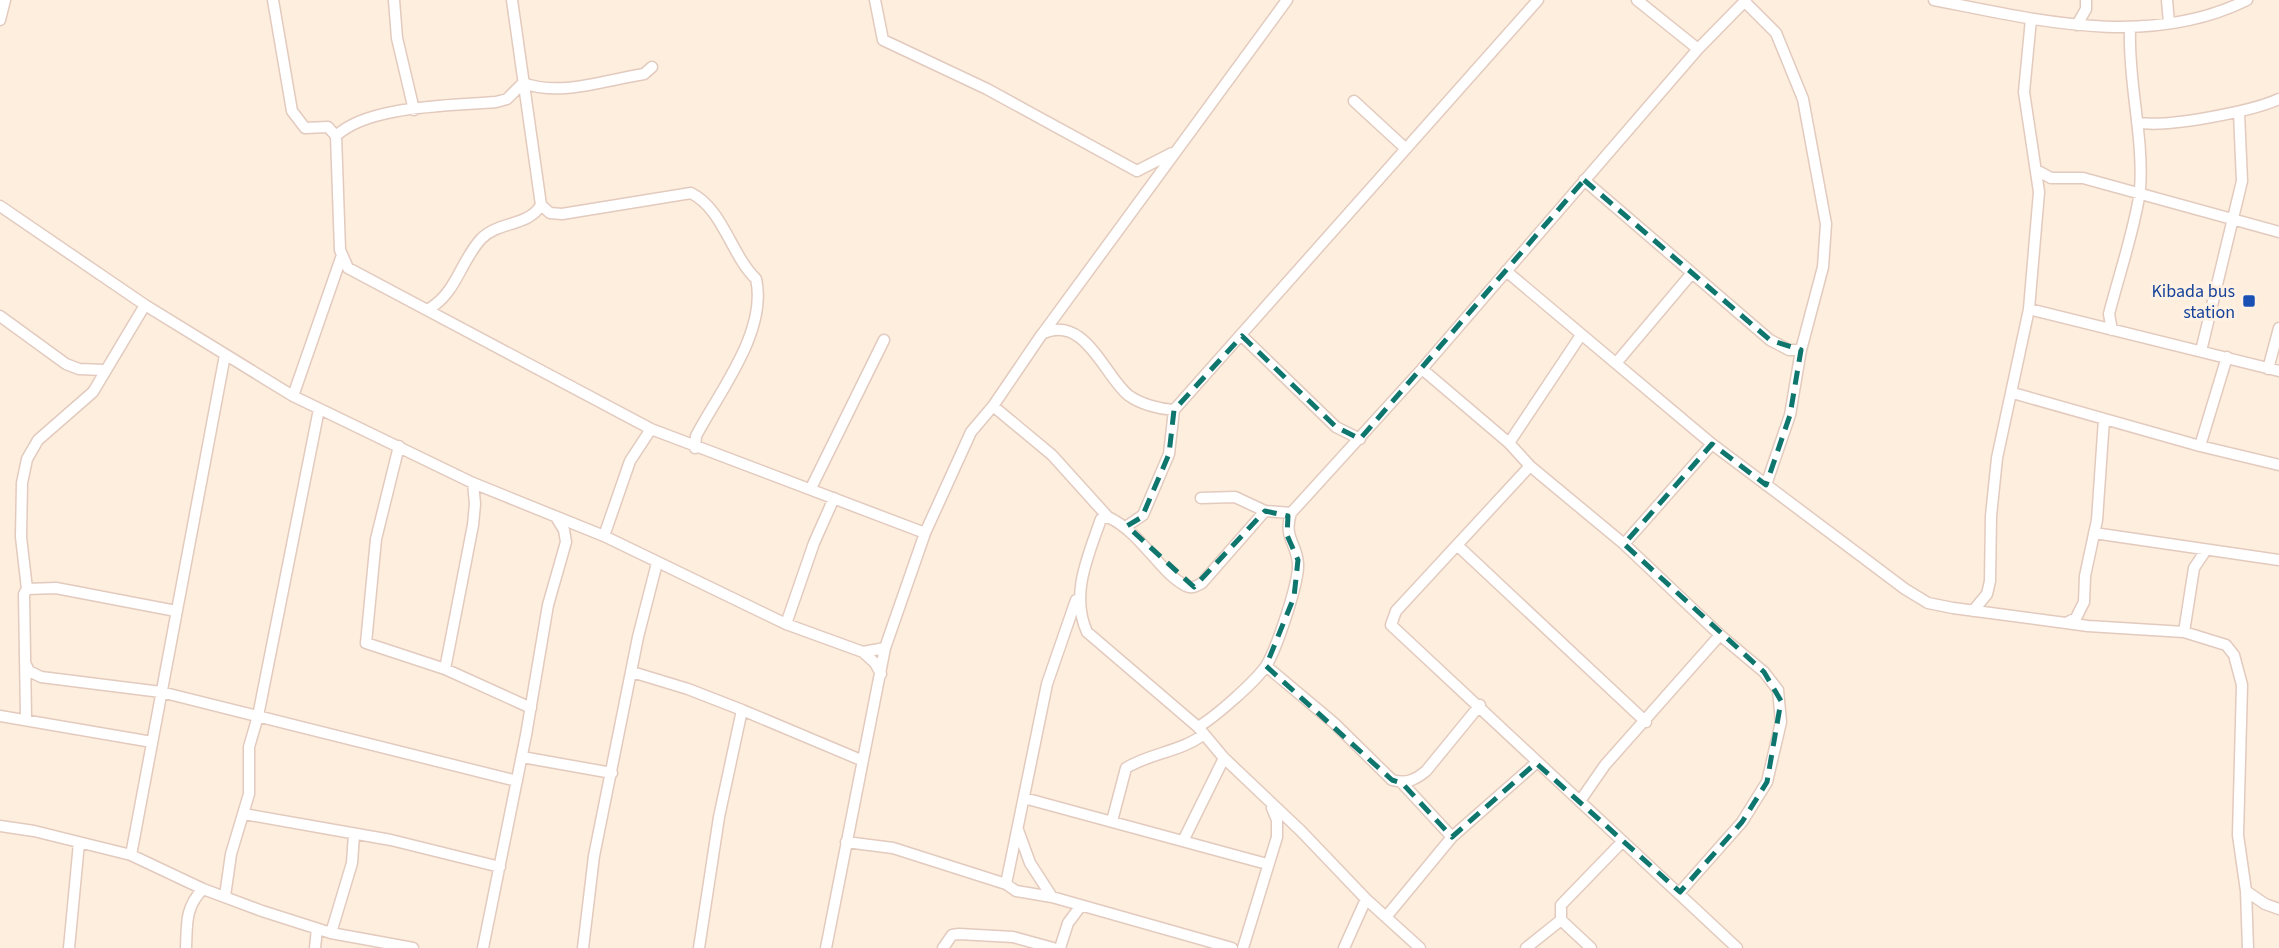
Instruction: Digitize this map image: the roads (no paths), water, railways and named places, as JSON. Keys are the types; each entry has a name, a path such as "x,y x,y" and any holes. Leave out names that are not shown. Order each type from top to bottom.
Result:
{"street":[{"path":"0,20 5,0"},
{"path":"273,0 292,111 305,128 328,127 336,136 341,258 293,396"},
{"path":"394,0 397,38 414,110"},
{"path":"512,0 541,205 550,213 562,214 691,193 703,200 745,269 756,279 758,295 753,329 696,436 695,448"},
{"path":"875,0 883,40 987,89 1137,171 1178,149"},
{"path":"826,948 885,648 925,533 971,432 993,406 1042,334 1287,0"},
{"path":"1127,526 1143,515 1169,454 1174,410 1538,0"},
{"path":"1637,0 1698,49"},
{"path":"1934,0 2031,19 2130,30 2169,23 2247,0"},
{"path":"2167,0 2169,23"},
{"path":"1112,821 1126,768 1146,757 1182,747 1266,666 1294,597 1298,567 1287,535 1291,513 1422,369 1698,49 1745,1 1772,27 1803,99 1814,150 1826,237 1823,267 1801,350 1790,415 1766,485"},
{"path":"2077,25 2086,4"},
{"path":"2086,4 2093,26"},
{"path":"1973,611 1987,594 1990,581 1991,516 1997,458 2029,309 2039,192 2024,92 2031,19"},
{"path":"2112,330 2109,314 2140,193 2137,122 2129,58 2130,30"},
{"path":"523,83 537,89 557,89 644,74 652,67"},
{"path":"336,136 352,123 414,110 507,99 523,83"},
{"path":"2137,122 2154,123 2239,113 2279,99"},
{"path":"1354,101 1405,148"},
{"path":"2201,351 2243,174 2239,113"},
{"path":"2036,170 2051,178 2083,178 2279,232"},
{"path":"2039,192 2051,178"},
{"path":"1584,180 1770,340 1789,350 1801,350"},
{"path":"429,309 445,298 481,238 508,224 529,219 541,205"},
{"path":"0,206 145,304 293,396 473,483 604,536 657,563 753,605 786,624 863,652 875,663 881,674"},
{"path":"341,258 353,271 450,320 651,429 695,448 811,488 925,533"},
{"path":"336,274 353,271"},
{"path":"1506,271 1712,444 1905,589 1928,603 2066,623 2184,632 2226,645 2234,655 2242,685 2238,835 2246,891 2248,948"},
{"path":"1617,362 1692,273"},
{"path":"445,298 450,320"},
{"path":"26,718 24,594 27,589 21,537 22,483 27,459 38,440 93,392 145,304"},
{"path":"2029,309 2274,370 2279,328"},
{"path":"0,316 66,364 79,369 104,370"},
{"path":"1042,334 1060,330 1071,333 1106,363 1130,396 1151,405 1174,410"},
{"path":"1509,443 1581,335"},
{"path":"1242,336 1336,427 1360,439"},
{"path":"811,488 884,340"},
{"path":"131,855 225,355"},
{"path":"2200,446 2227,358"},
{"path":"1422,369 1509,443 1530,466 1624,544 1772,681 1781,701 1782,722 1767,782 1742,822 1680,892"},
{"path":"2013,393 2200,446 2279,465"},
{"path":"993,406 1052,455 1108,517 1127,526 1186,586 1194,587 1202,583 1265,511"},
{"path":"225,896 231,854 249,794 249,747 258,716 319,409"},
{"path":"2066,623 2076,618 2084,602 2085,576 2094,533 2104,419"},
{"path":"604,536 630,461 651,429"},
{"path":"1624,544 1712,444"},
{"path":"399,446 376,539 366,643 445,669 530,708"},
{"path":"1530,466 1396,611 1391,625 1480,705 1536,763 1680,892 1737,948"},
{"path":"445,669 472,525 475,504 473,483"},
{"path":"1201,498 1235,497 1265,511 1291,513"},
{"path":"786,624 834,498"},
{"path":"483,948 488,911 500,867 522,757 548,605 566,542 564,530 556,517"},
{"path":"1006,884 1047,684 1101,519 1108,517"},
{"path":"2094,533 2279,560"},
{"path":"1457,545 1646,722"},
{"path":"2184,632 2194,568 2206,550"},
{"path":"583,948 594,856 657,563"},
{"path":"27,589 57,588 176,611"},
{"path":"1077,597 1087,632 1201,731 1224,758 1301,831 1366,900 1420,948"},
{"path":"1065,633 1087,632"},
{"path":"1580,801 1605,765 1646,722 1720,635"},
{"path":"863,652 885,648"},
{"path":"25,663 29,671 41,677 161,692 517,781"},
{"path":"1266,666 1334,723 1392,780 1402,783 1452,837"},
{"path":"632,672 688,689 861,760"},
{"path":"1402,783 1426,771 1480,705"},
{"path":"699,948 719,817 742,710"},
{"path":"0,716 26,718 152,742"},
{"path":"522,757 612,773"},
{"path":"1183,841 1224,758"},
{"path":"1387,917 1452,837 1536,763"},
{"path":"1024,798 1267,864"},
{"path":"1243,948 1277,836 1277,820 1271,805"},
{"path":"244,814 354,834 500,867"},
{"path":"0,826 34,831 131,855 203,889 317,929 413,948"},
{"path":"1018,830 1030,863 1057,899 1068,923"},
{"path":"1277,836 1301,831"},
{"path":"331,933 352,863 354,834"},
{"path":"846,842 892,848 1006,884 1016,891 1057,899 1232,948"},
{"path":"1526,948 1560,920 1561,905 1622,842"},
{"path":"69,948 79,844"},
{"path":"186,948 187,913 192,900 203,889"},
{"path":"2246,891 2265,904 2279,909"},
{"path":"1344,948 1366,900"},
{"path":"1060,948 1068,923 1080,907"},
{"path":"1560,920 1591,948"},
{"path":"315,948 317,929"},
{"path":"943,948 953,935 959,934 1013,937 1053,948"},
{"path":"1186,948 1189,935"}],"place":[{"name":"Kibada bus station","path":"2249,301"}]}
